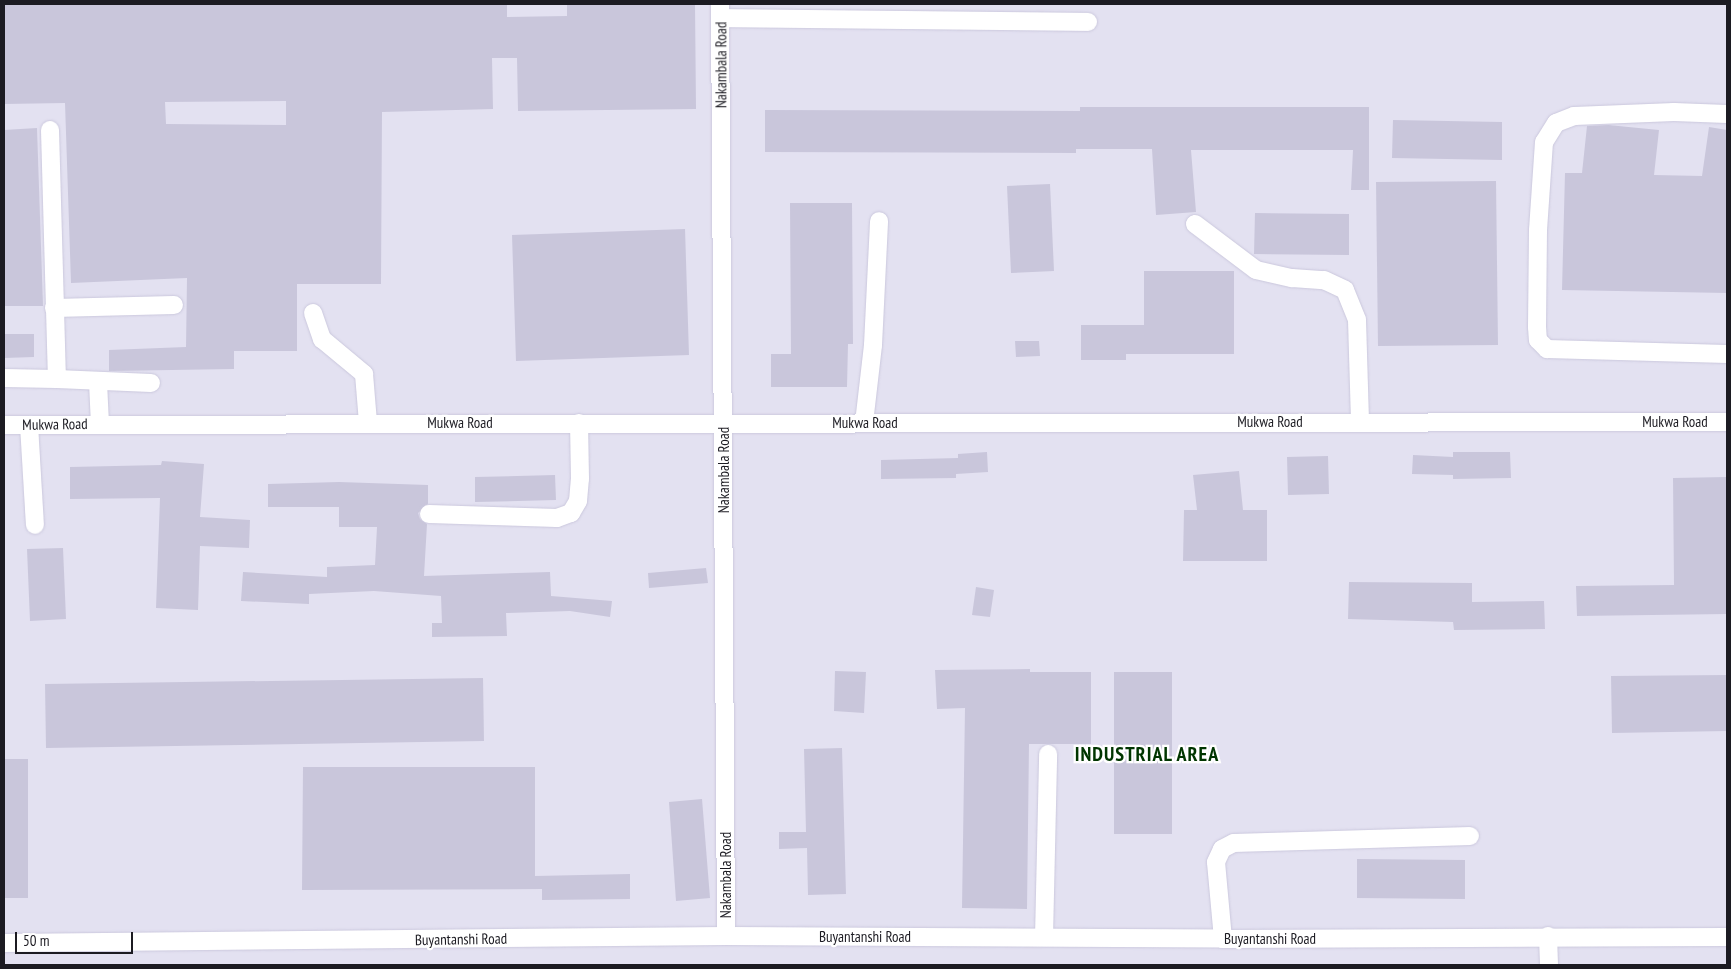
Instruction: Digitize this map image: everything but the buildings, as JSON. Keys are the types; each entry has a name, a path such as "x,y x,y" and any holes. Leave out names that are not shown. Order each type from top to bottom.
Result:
{"street":[{"path":"720,11 1088,22"},
{"name":"Nakambala Road","path":"720,11 726,936"},
{"path":"1727,114 1674,112 1574,116 1556,123 1544,142 1538,230 1537,327 1538,340 1547,349 1727,354"},
{"path":"50,130 57,379"},
{"path":"864,423 873,344 879,221"},
{"path":"1195,224 1256,270 1292,278 1324,280 1346,290 1357,320 1360,422"},
{"path":"54,308 174,305"},
{"path":"313,312 322,339 364,374 368,423"},
{"path":"4,378 152,383"},
{"path":"98,382 100,424"},
{"name":"Mukwa Road","path":"4,425 1727,422"},
{"path":"429,514 557,518 571,513 578,501 580,479 578,423"},
{"path":"29,425 35,525"},
{"path":"1044,937 1048,754"},
{"path":"1223,939 1216,862 1222,850 1234,843 1470,836"},
{"name":"Buyantanshi Road","path":"4,943 726,936 1223,939 1548,936 1727,937"},
{"path":"1548,936 1549,965"}],"shaded area":[{"path":"4,4 1727,4 1727,965 4,965"}],"district":[{"name":"INDUSTRIAL AREA","path":"1147,754"}]}
